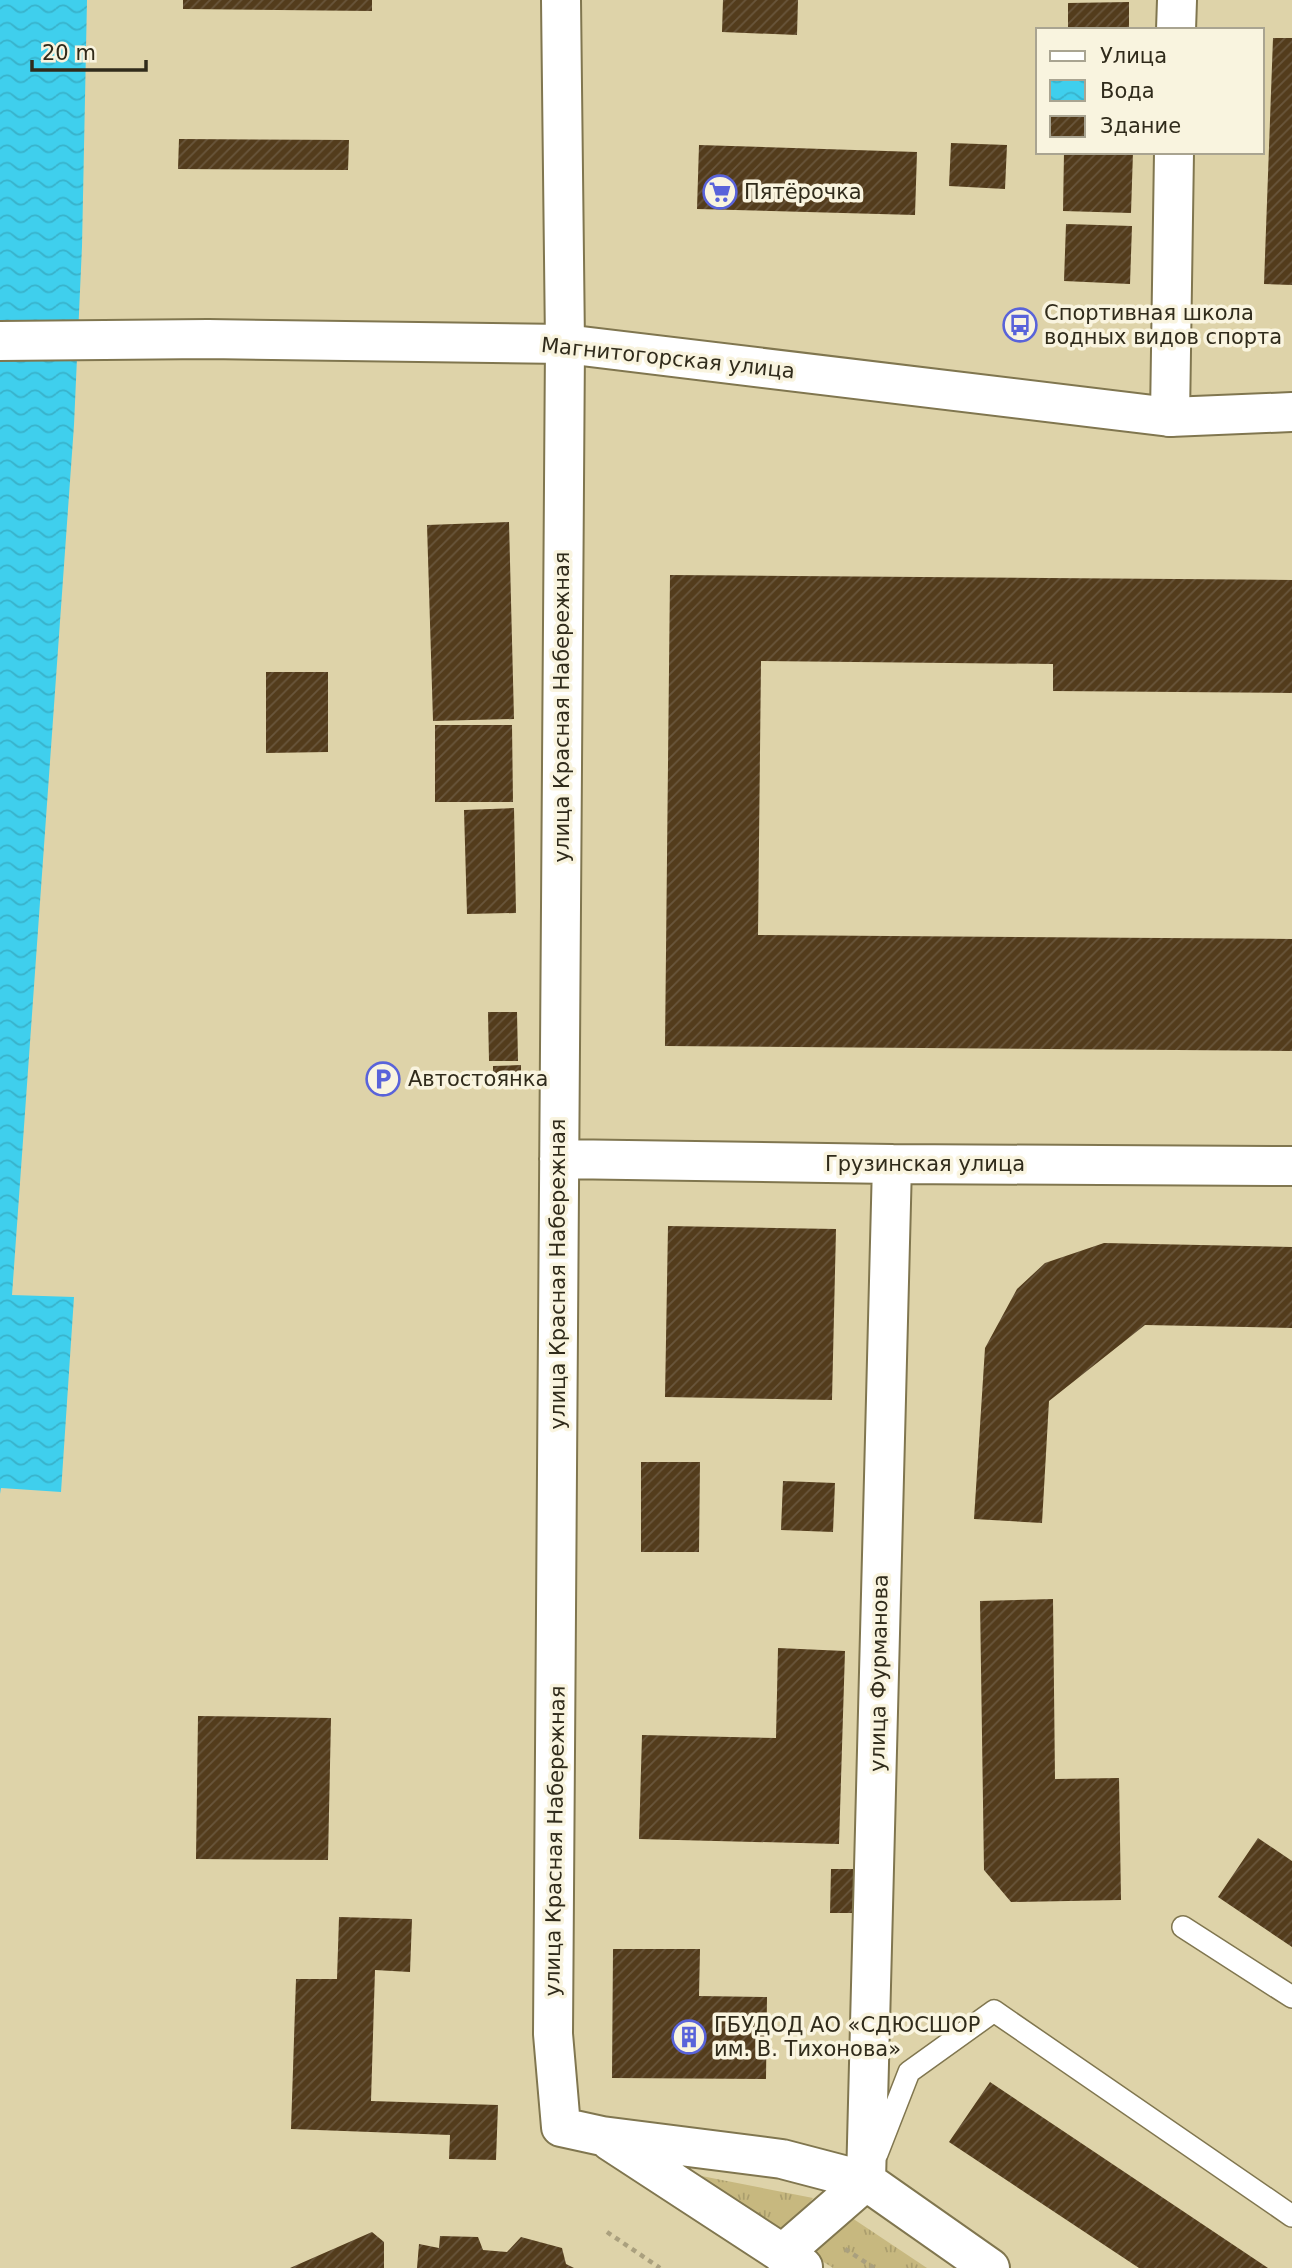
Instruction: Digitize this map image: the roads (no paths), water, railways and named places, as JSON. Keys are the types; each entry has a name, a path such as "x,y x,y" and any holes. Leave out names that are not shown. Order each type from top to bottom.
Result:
{"street":[{"name":"улица Красная Набережная","path":"561,0 565,344 553,2034 561,2127 602,2136"},
{"path":"1176,28 1177,0"},
{"path":"1170,417 1174,154"},
{"name":"Магнитогорская улица","path":"0,341 208,339 565,344 1170,417 1292,412"},
{"name":"Грузинская улица","path":"559,1159 1292,1166"},
{"name":"улица Фурманова","path":"866,2181 892,1164"},
{"path":"602,2136 793,2261 866,2181"},
{"path":"602,2136 782,2159 866,2181 990,2268"}],"lane":[{"path":"1183,1927 1292,1997"},
{"path":"866,2181 909,2072 995,2011 1292,2216"}],"water":[{"path":"0,0 87,0 82,246 74,425 12,1295 74,1297 61,1492 1,1488 0,1494"}],"place":[{"name":"Пятёрочка","path":"720,192"},
{"name":"Спортивная школа водных видов спорта","path":"1020,325"},
{"name":"Автостоянка","path":"383,1079"},
{"name":"ГБУДОД АО «СДЮСШОР им. В. Тихонова»","path":"689,2037"}]}
